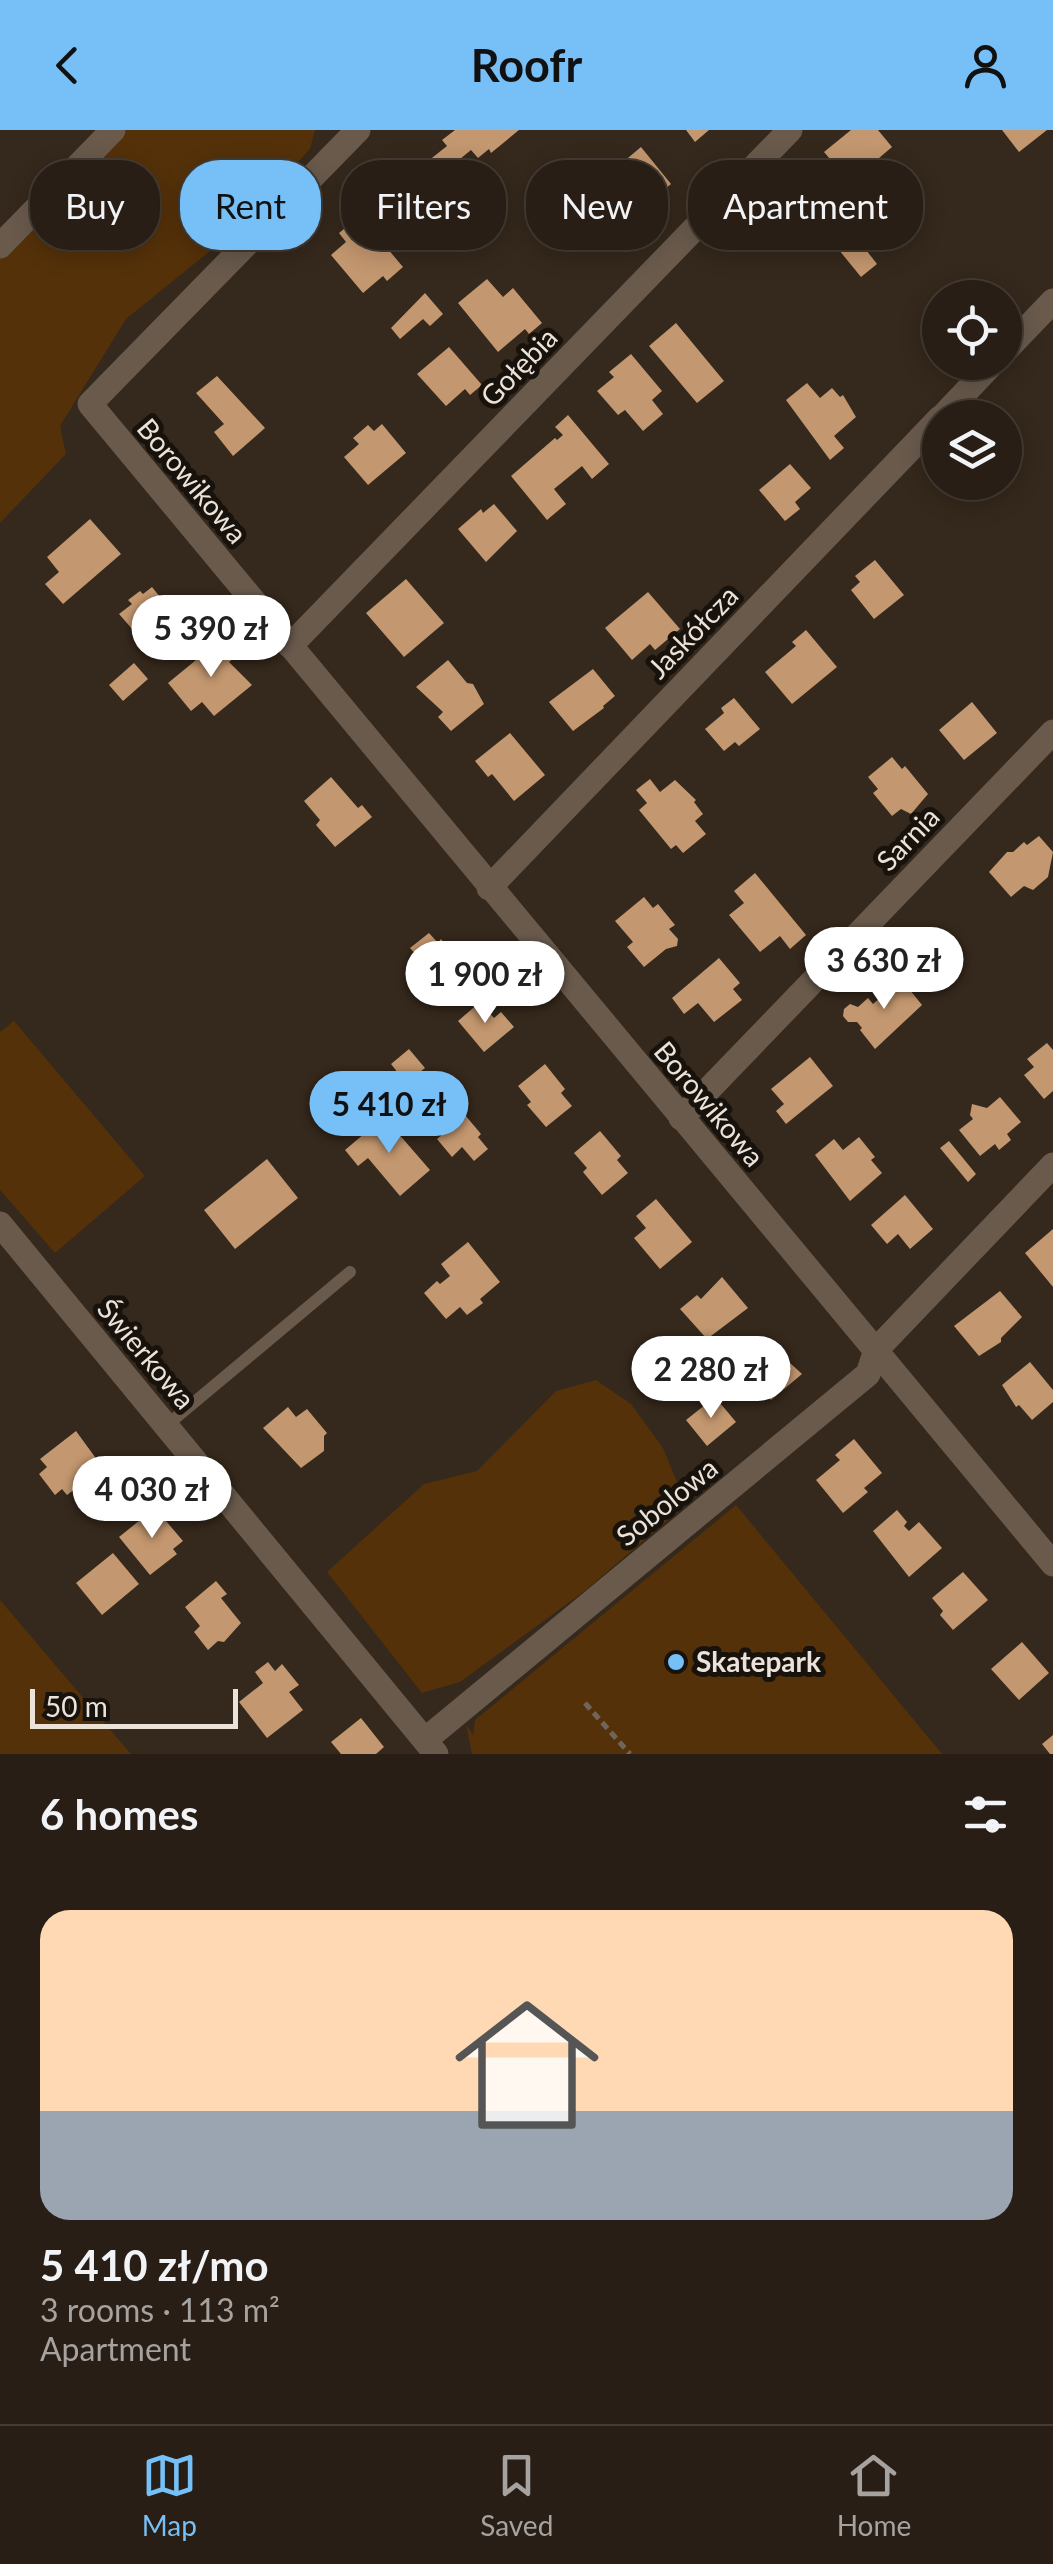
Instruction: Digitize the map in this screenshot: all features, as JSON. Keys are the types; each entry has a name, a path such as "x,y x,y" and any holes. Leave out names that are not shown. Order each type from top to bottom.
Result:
{"street":[{"path":"0,246 112,130"},
{"name":"Borowikowa","path":"358,130 90,404 1053,1564"},
{"name":"Gołębia","path":"290,646 790,130"},
{"path":"1022,333 1053,301"},
{"name":"Jaskółcza","path":"957,400 977,380"},
{"name":"Jaskółcza","path":"490,888 922,437"},
{"name":"Sarnia","path":"681,1118 1053,732"},
{"name":"Sobolowa","path":"431,1747 868,1374 876,1350 1053,1165"},
{"name":"Świerkowa","path":"0,1224 431,1747"}],"lane":[{"path":"166,1426 350,1272"}],"path":[{"path":"586,1703 630,1754"}],"shaded area":[{"path":"122,130 315,130 310,149 300,160 180,160 180,250 211,250 126,319 60,426 66,454 0,523 0,257 30,226 30,250 160,250 160,160 93,160"},
{"path":"14,1021 145,1176 55,1253 0,1190 0,1032"},
{"path":"596,1380 631,1404 663,1448 686,1504 586,1590 460,1682 422,1693 327,1572 424,1484 477,1471 556,1391"},
{"path":"736,1505 942,1754 472,1754 466,1724 473,1735 475,1720"},
{"path":"0,1600 131,1754 0,1754"}],"building":[{"path":"455,130 519,130 491,153 489,149 478,158 471,150 461,160 429,160 447,146 442,140"},
{"path":"686,130 709,130 695,142"},
{"path":"851,130 878,130 892,147 877,160 831,160 824,152"},
{"path":"1002,130 1047,130 1019,152"},
{"path":"641,147 652,160 626,160"},
{"path":"341,246 341,250 389,250 403,267 387,281 383,276 363,293 331,255"},
{"path":"839,250 866,250 877,264 861,277"},
{"path":"487,279 503,297 513,288 542,323 529,334 525,329 498,352 458,303"},
{"path":"425,293 443,314 430,326 423,319 400,339 391,328"},
{"path":"676,323 724,381 697,403 649,346"},
{"path":"449,347 482,385 470,395 465,389 446,406 417,374"},
{"path":"631,354 662,391 652,400 663,414 643,431 625,410 618,415 597,391 614,377 609,372"},
{"path":"217,376 265,428 233,456 214,432 224,424 196,393"},
{"path":"807,383 820,398 832,388 840,397 843,395 856,417 834,436 844,448 830,460 786,400"},
{"path":"568,415 609,464 592,479 582,466 554,489 566,504 547,520 511,476 563,435 555,427"},
{"path":"382,424 406,453 368,485 344,457 359,444 353,438 368,425 374,431"},
{"path":"790,464 811,488 795,502 800,509 785,521 759,490"},
{"path":"494,504 517,531 486,562 458,529 481,509 483,513"},
{"path":"90,519 121,554 63,604 45,584 59,572 47,557"},
{"path":"875,560 904,595 874,619 851,590 860,582 855,576"},
{"path":"406,579 444,623 404,657 366,613"},
{"path":"152,587 172,612 167,616 176,628 156,645 146,633 140,638 119,614 132,604 128,600"},
{"path":"648,592 680,629 655,650 650,644 632,660 605,628"},
{"path":"806,630 837,667 792,704 765,672 796,646 792,642"},
{"path":"224,637 238,655 229,662 252,685 214,716 202,702 191,711 168,683"},
{"path":"448,660 467,683 473,684 484,704 451,731 438,717 443,712 416,687"},
{"path":"134,663 148,679 123,701 109,685"},
{"path":"593,669 615,696 573,731 549,702"},
{"path":"734,698 760,729 739,746 735,742 724,751 705,729"},
{"path":"972,702 997,733 964,760 939,730"},
{"path":"510,733 545,775 514,801 492,774 488,777 475,761"},
{"path":"892,757 902,769 905,766 928,794 911,814 901,809 892,816 873,793 878,789 868,777"},
{"path":"331,777 358,808 362,805 372,817 335,847 316,825 320,820 304,801"},
{"path":"650,779 660,792 675,780 696,800 703,814 695,821 706,834 683,853 676,845 671,849 639,810 647,803 636,790"},
{"path":"1039,836 1053,852 1048,877 1033,890 1024,886 1011,897 989,872 1007,852"},
{"path":"755,873 806,935 790,949 780,936 760,952 729,915 744,903 734,891"},
{"path":"644,897 653,908 658,904 675,925 669,929 678,939 677,946 666,949 644,967 627,947 633,942 615,921"},
{"path":"429,933 438,943 441,939 464,970 436,994 414,962 419,958 410,948"},
{"path":"719,958 740,983 733,989 742,1000 714,1022 698,1003 684,1014 672,998"},
{"path":"897,974 922,1005 875,1049 857,1022 848,1022 843,1016 844,1009 850,1004 858,1007 868,998 873,1004 889,990 885,985"},
{"path":"480,1002 494,1018 501,1012 514,1027 484,1052 458,1021"},
{"path":"1047,1043 1053,1050 1053,1091 1044,1099 1024,1075 1034,1067 1027,1059"},
{"path":"409,1049 425,1068 406,1083 391,1064"},
{"path":"810,1057 833,1086 786,1124 776,1111 784,1104 771,1089"},
{"path":"545,1064 565,1089 561,1093 572,1106 546,1127 527,1105 531,1102 518,1086"},
{"path":"1000,1097 1021,1122 1007,1134 1011,1140 999,1150 995,1144 980,1156 959,1130 973,1119 972,1104 987,1108"},
{"path":"465,1115 488,1149 474,1161 462,1147 452,1157 437,1139"},
{"path":"384,1117 430,1170 400,1196 368,1158 358,1166 345,1150"},
{"path":"600,1131 621,1156 617,1160 628,1173 602,1195 583,1172 587,1168 574,1153"},
{"path":"859,1137 882,1173 850,1201 815,1155 834,1139 843,1150"},
{"path":"949,1141 976,1174 968,1182 940,1148"},
{"path":"267,1159 298,1198 235,1249 204,1210"},
{"path":"905,1195 933,1229 910,1249 898,1234 887,1244 871,1225"},
{"path":"656,1199 692,1242 660,1269 634,1238 646,1228 636,1216"},
{"path":"1053,1229 1053,1287 1025,1253"},
{"path":"468,1242 500,1282 467,1315 460,1307 446,1319 424,1293 450,1276 441,1264"},
{"path":"722,1277 748,1308 707,1339 680,1309 697,1295 701,1299"},
{"path":"1000,1291 1022,1317 1001,1342 979,1356 954,1326"},
{"path":"776,1350 802,1374 771,1400 749,1373"},
{"path":"1030,1362 1053,1390 1053,1402 1032,1420 1019,1405 1016,1407 1002,1385"},
{"path":"715,1397 736,1422 707,1446 686,1420"},
{"path":"288,1407 296,1417 307,1409 327,1433 324,1451 301,1468 263,1428"},
{"path":"76,1431 103,1468 81,1488 67,1495 62,1489 55,1495 39,1474 47,1467 40,1459"},
{"path":"854,1439 882,1473 864,1488 868,1492 843,1513 816,1480 840,1460 835,1455"},
{"path":"155,1508 183,1541 173,1549 177,1554 150,1575 119,1537"},
{"path":"897,1510 909,1531 919,1522 942,1548 909,1577 873,1531"},
{"path":"113,1553 139,1584 102,1615 76,1583"},
{"path":"963,1572 988,1600 953,1630 932,1598"},
{"path":"216,1581 227,1594 221,1598 241,1623 224,1642 218,1641 208,1650 194,1632 200,1626 185,1607"},
{"path":"1022,1642 1049,1673 1019,1700 991,1669"},
{"path":"268,1662 275,1671 282,1664 299,1685 289,1692 303,1710 267,1738 239,1702 263,1683 255,1672"},
{"path":"361,1718 384,1747 376,1754 341,1754 331,1742"},
{"path":"1053,1735 1053,1754 1050,1754 1042,1744"}],"place":[{"name":"Skatepark","path":"676,1662"}]}
